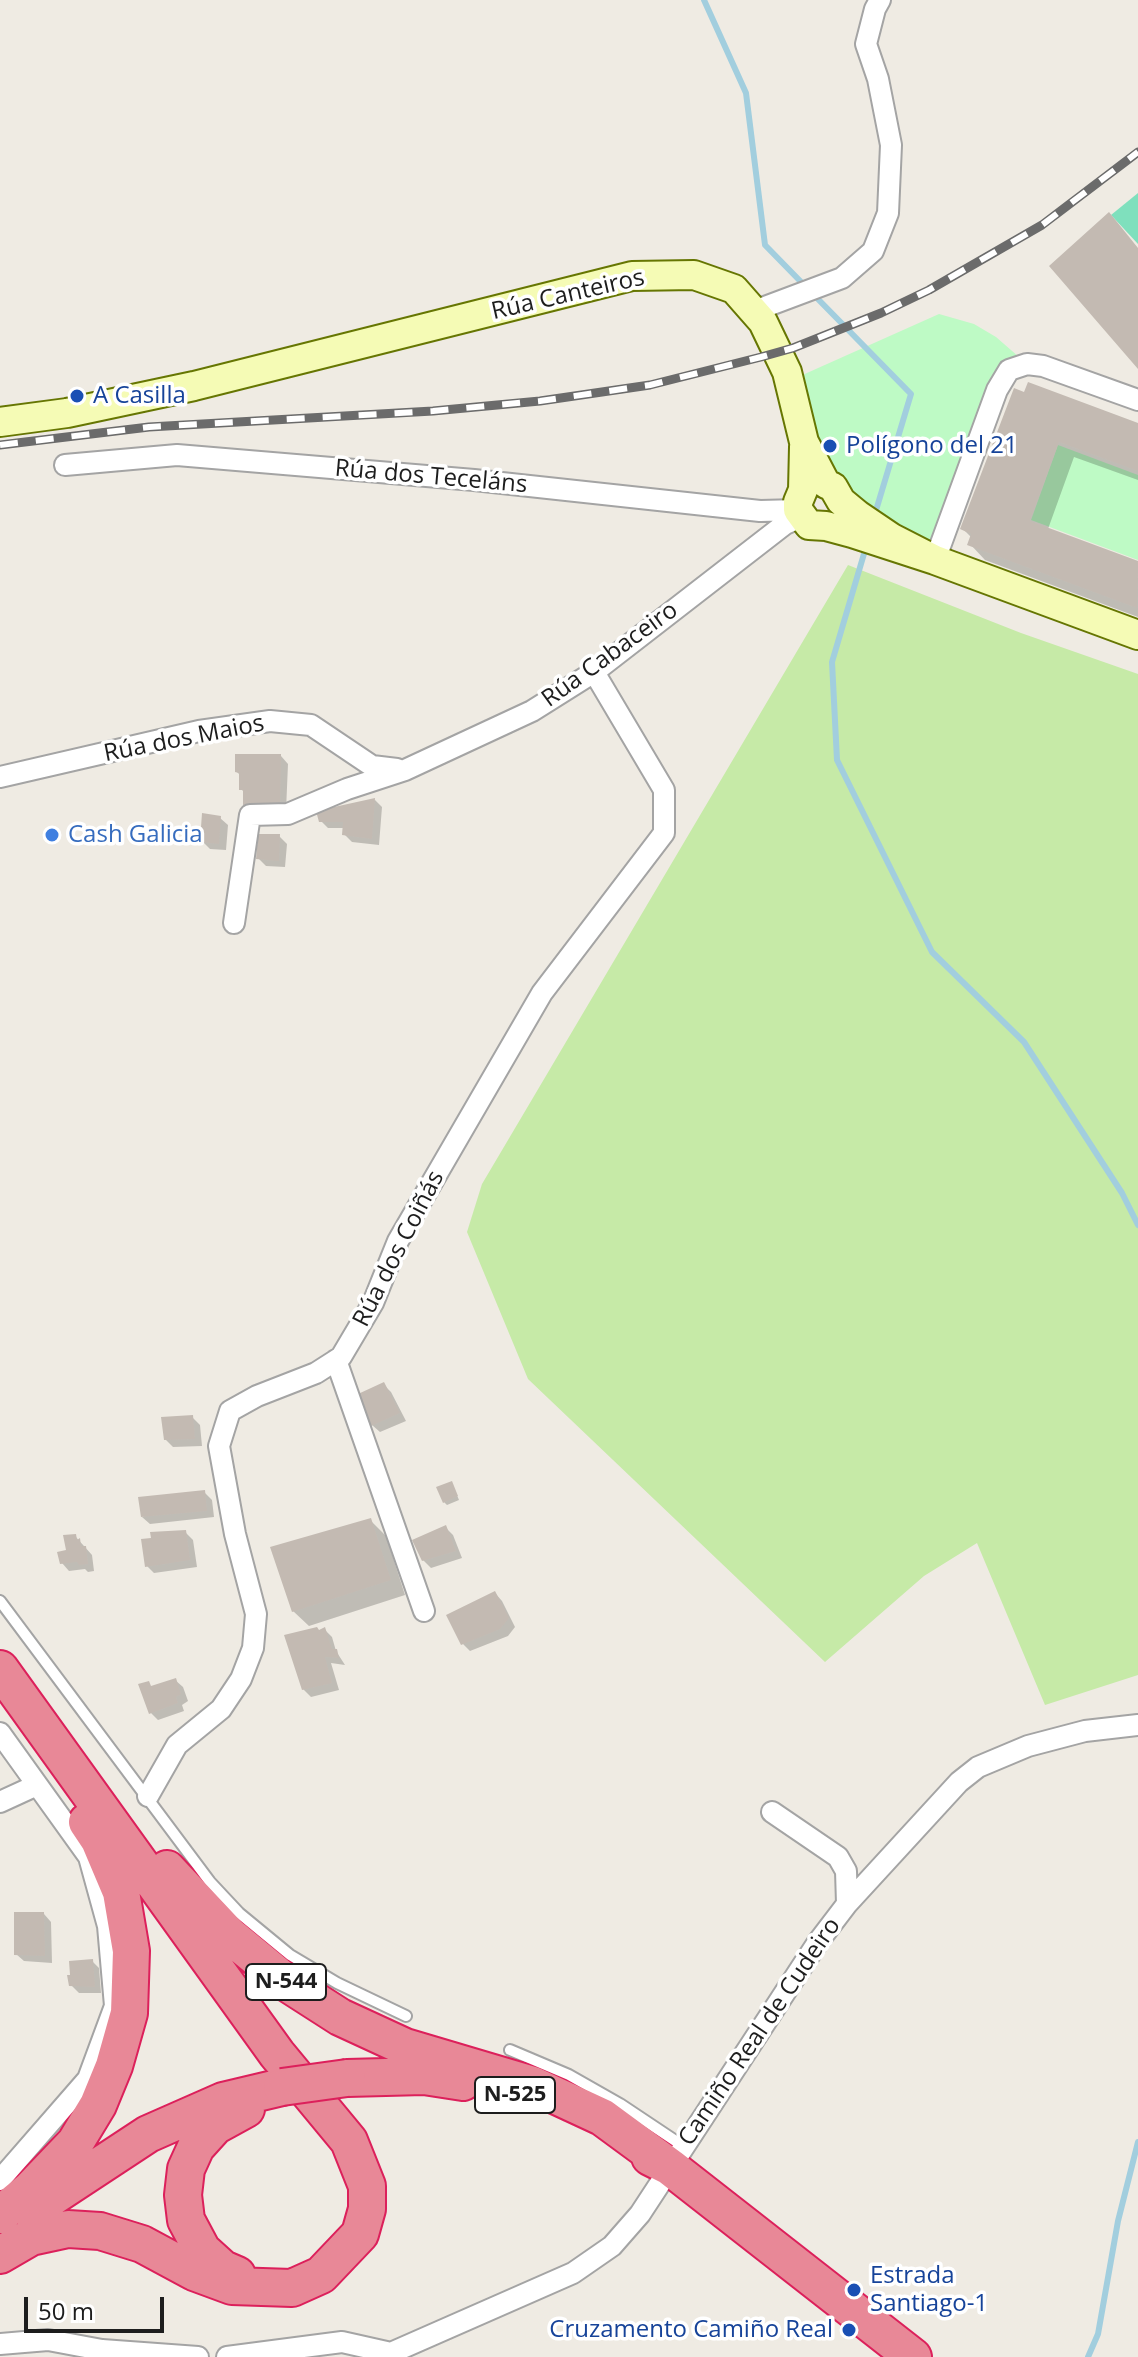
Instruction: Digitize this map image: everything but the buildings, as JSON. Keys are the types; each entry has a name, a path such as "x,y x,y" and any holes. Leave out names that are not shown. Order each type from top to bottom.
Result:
{"highway":[{"name":"N-544","path":"0,1666 63,1733 175,1879 229,1935 287,1983 340,2017 405,2047 533,2085 602,2117 676,2157"},
{"name":"N-544","path":"0,1666 258,2028 349,2141 367,2186 367,2209 360,2234 321,2275 292,2288 232,2286 194,2272 142,2244 100,2231 68,2229 31,2237 0,2255"},
{"path":"0,1677 38,1750 99,1840 121,1892 131,1951 129,2013 114,2066 98,2105 75,2143 31,2189 0,2215"},
{"name":"N-525","path":"0,2233 148,2134 223,2101 282,2087 347,2078 424,2076 487,2086 565,2111 676,2157 913,2357"},
{"path":"270,2289 223,2269 202,2250 186,2220 183,2195 186,2169 196,2147 215,2126 282,2087"}],"street":[{"path":"754,311 842,278 873,251 888,213 891,145 878,79 866,44 880,0"},
{"name":"Rúa Canteiros","path":"0,422 67,413 146,397 632,276 694,275 734,289 763,322 787,372 816,504"},
{"path":"935,560 997,390 1009,370 1027,364 1043,366 1138,400"},
{"name":"Rúa dos Teceláns","path":"65,465 177,455 474,480 760,511 816,504"},
{"path":"816,504 935,560 1138,635"},
{"name":"Rúa Cabaceiro","path":"234,923 250,815 288,814 347,789 405,770 532,711 594,672 785,524 816,504"},
{"name":"Rúa dos Coiñás","path":"148,1796 177,1745 221,1709 241,1679 253,1648 256,1614 235,1534 219,1446 230,1411 257,1396 316,1373 341,1357 373,1303 398,1241 542,993 664,833 664,790 594,672"},
{"name":"Rúa dos Maios","path":"0,777 199,731 270,721 311,725 372,766 405,770"},
{"path":"336,1360 424,1611"},
{"name":"Camiño Real de Cudeiro","path":"390,2355 573,2273 612,2246 640,2214 818,1942 847,1904 928,1814 978,1767 1002,1755 1056,1738 1138,1725"},
{"path":"0,1733 89,1857 108,1926 115,2006 88,2079 0,2180"},
{"path":"0,1802 37,1785"},
{"path":"772,1812 838,1857 846,1871 847,1904"},
{"path":"0,2344 48,2340 100,2354 198,2357"},
{"path":"227,2357 338,2349 390,2355"}],"lane":[{"path":"0,1601 210,1882 239,1913 290,1955 337,1983 406,2016"},
{"path":"510,2050 620,2104 676,2157"}],"green space":[{"path":"1138,193 1138,244 1111,215"},
{"path":"939,314 974,324 996,337 1027,364 1009,370 935,560 836,491 789,381"},
{"path":"1058,445 1138,475 1138,560 1031,520"},
{"path":"848,565 1021,633 1138,674 1138,1675 1045,1705 977,1543 924,1576 825,1662 528,1379 467,1232 482,1184"}],"waterway":[{"path":"704,0 746,93 765,245 805,286"},
{"path":"813,294 911,394 874,517"},
{"path":"866,547 832,662 837,760 932,952 1024,1042 1122,1193 1138,1225"},
{"path":"1088,2357 1098,2334 1118,2221 1138,2142"}],"railway":[{"path":"0,445 149,427 433,411 540,401 650,385 761,357 793,348 881,313 929,290 1042,225 1138,152"}],"place":[{"name":"A Casilla","path":"77,396"},
{"name":"Polígono del 21","path":"830,446"},
{"name":"Cash Galicia","path":"52,835"},
{"name":"Estrada Santiago-1","path":"854,2290"},
{"name":"Cruzamento Camiño Real","path":"849,2330"}]}
